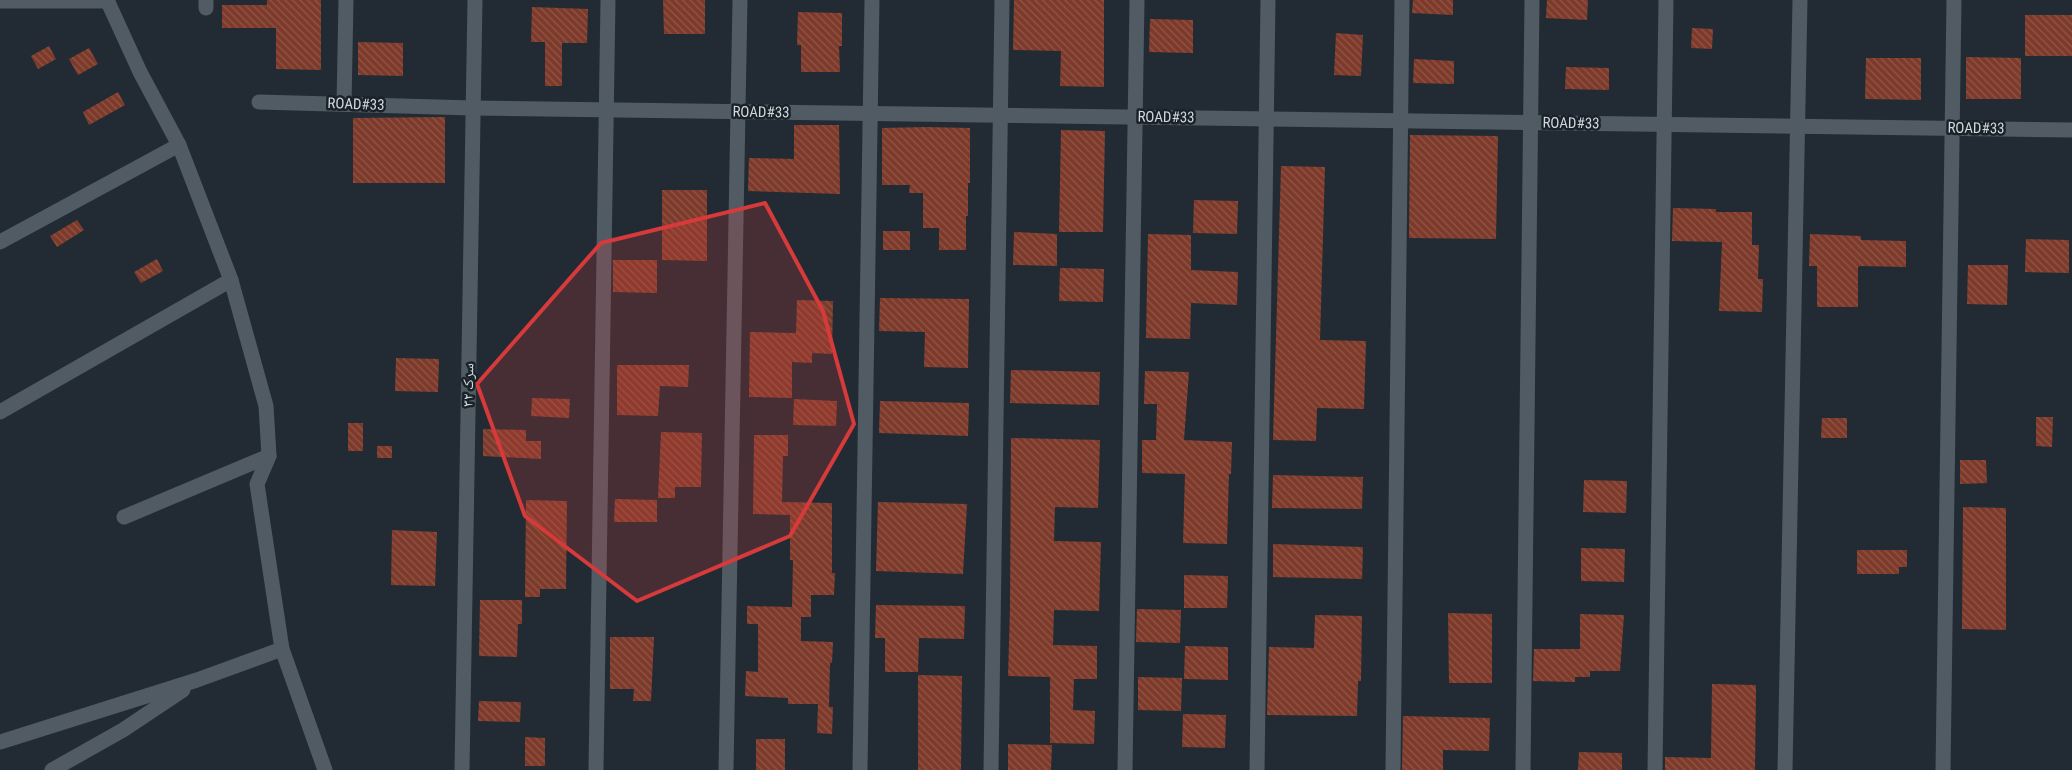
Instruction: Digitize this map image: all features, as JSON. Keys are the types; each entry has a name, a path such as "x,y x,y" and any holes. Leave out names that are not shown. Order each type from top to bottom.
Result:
{"street":[{"path":"344,104 346,0"},
{"name":"سرک ۳۲","path":"462,770 475,0"},
{"path":"596,770 608,0"},
{"path":"726,770 740,0"},
{"path":"860,770 872,0"},
{"path":"991,770 1002,0"},
{"path":"1125,770 1136,0"},
{"path":"1257,770 1268,0"},
{"path":"1393,770 1402,0"},
{"path":"1523,770 1529,122 1532,0"},
{"path":"1655,770 1666,0"},
{"path":"1784,770 1800,0"},
{"path":"1943,770 1954,0"},
{"path":"0,1 108,1 140,72 179,146 231,280 266,406 269,456 257,484 282,649 325,770"},
{"name":"ROAD#33","path":"259,102 473,108 2072,130"},
{"path":"0,242 179,146"},
{"path":"0,412 231,280"},
{"path":"124,517 269,456"},
{"path":"0,742 197,680 282,649"},
{"path":"52,770 122,730 197,680"}],"highlighted area":[{"path":"765,203 823,311 854,424 790,536 637,601 525,516 477,384 601,243"}],"building":[{"path":"267,0 321,0 321,70 276,69 276,28 222,28 222,5 267,5"},
{"path":"663,0 705,0 705,34 664,34"},
{"path":"1014,0 1104,0 1104,87 1060,86 1061,51 1013,50"},
{"path":"1413,0 1453,0 1453,15 1412,13"},
{"path":"1547,0 1588,0 1587,20 1546,18"},
{"path":"532,7 588,9 587,43 562,43 562,86 545,86 545,42 531,42"},
{"path":"798,12 842,13 842,46 839,46 840,72 801,72 801,45 797,45"},
{"path":"2025,15 2072,15 2072,56 2025,56"},
{"path":"1150,19 1193,20 1193,53 1149,52"},
{"path":"1692,28 1713,29 1712,49 1691,48"},
{"path":"1336,33 1363,35 1361,76 1334,75"},
{"path":"358,42 403,43 403,76 358,75"},
{"path":"49,46 56,59 38,69 31,56"},
{"path":"89,48 98,64 78,75 69,59"},
{"path":"1966,57 2021,58 2021,99 1966,99"},
{"path":"1866,58 1921,58 1921,100 1865,99"},
{"path":"1414,59 1454,61 1454,84 1413,83"},
{"path":"1566,67 1609,68 1609,90 1565,89"},
{"path":"118,92 125,105 89,125 83,112"},
{"path":"445,117 445,183 353,183 353,118"},
{"path":"794,125 839,125 840,194 748,191 749,158 794,159"},
{"path":"882,128 970,128 970,183 968,183 968,216 966,216 966,250 939,250 939,228 923,228 923,193 909,193 910,185 882,185"},
{"path":"1061,130 1105,131 1103,232 1059,232"},
{"path":"1410,135 1498,136 1496,239 1409,238"},
{"path":"1281,166 1325,167 1320,340 1366,341 1364,409 1317,408 1316,441 1273,440"},
{"path":"662,190 707,190 707,261 662,260"},
{"path":"1194,200 1238,201 1237,234 1193,233"},
{"path":"1673,208 1716,209 1716,212 1752,212 1752,245 1759,245 1758,279 1763,279 1762,312 1719,311 1722,242 1672,241"},
{"path":"77,220 84,230 57,247 50,236"},
{"path":"883,231 910,231 910,250 883,250"},
{"path":"1014,232 1057,234 1057,266 1013,265"},
{"path":"1148,234 1191,235 1191,270 1238,272 1237,305 1191,303 1190,339 1146,338"},
{"path":"1810,234 1861,236 1861,240 1906,241 1906,267 1860,266 1858,267 1858,307 1817,307 1817,266 1809,266"},
{"path":"2026,239 2069,240 2069,273 2025,272"},
{"path":"157,259 163,271 141,283 134,272"},
{"path":"613,260 657,260 657,293 613,292"},
{"path":"1968,265 2008,265 2007,305 1967,304"},
{"path":"1060,268 1104,269 1103,302 1059,301"},
{"path":"880,298 969,299 968,368 924,367 925,332 879,331"},
{"path":"797,300 833,301 832,354 812,353 812,363 792,362 792,398 749,397 750,332 796,333"},
{"path":"396,358 439,359 438,392 395,391"},
{"path":"617,365 689,365 688,387 660,386 658,416 617,415"},
{"path":"1011,370 1100,372 1099,405 1010,403"},
{"path":"1145,371 1189,372 1184,440 1232,442 1227,544 1183,543 1185,474 1142,473 1142,440 1156,440 1157,404 1144,404"},
{"path":"532,398 570,399 569,418 531,416"},
{"path":"794,399 837,401 836,426 793,425"},
{"path":"880,401 969,403 968,436 879,433"},
{"path":"2036,417 2053,417 2052,447 2036,446"},
{"path":"1822,418 1847,418 1847,438 1821,438"},
{"path":"348,423 363,423 363,451 348,451"},
{"path":"483,429 526,430 526,441 541,441 541,459 483,456"},
{"path":"661,432 702,433 701,487 675,487 675,498 658,498"},
{"path":"754,435 788,435 788,456 783,456 782,502 832,503 832,573 835,573 834,595 811,595 811,617 801,617 801,641 833,642 832,663 830,663 829,707 833,707 832,734 817,733 818,704 788,704 788,698 745,696 746,671 758,672 758,624 747,624 747,606 792,607 793,560 790,560 790,515 753,514"},
{"path":"1011,438 1100,440 1098,508 1055,507 1054,541 1101,542 1099,611 1054,610 1053,645 1097,646 1097,679 1074,679 1073,710 1095,711 1094,744 1050,743 1050,677 1008,676"},
{"path":"377,446 392,446 392,458 377,458"},
{"path":"1960,460 1986,460 1987,483 1960,484"},
{"path":"1273,475 1363,477 1362,509 1272,508"},
{"path":"1584,480 1627,481 1626,513 1583,512"},
{"path":"615,499 657,500 657,522 614,522"},
{"path":"526,500 567,501 566,589 540,589 540,597 525,597"},
{"path":"878,502 967,504 963,574 876,571"},
{"path":"1963,507 2006,508 2006,630 1962,629"},
{"path":"392,530 437,532 435,586 391,585"},
{"path":"1273,544 1363,547 1362,579 1273,577"},
{"path":"1581,548 1625,549 1624,582 1581,581"},
{"path":"1857,550 1907,550 1907,567 1899,567 1899,574 1857,574"},
{"path":"1184,575 1228,576 1227,608 1184,608"},
{"path":"480,600 522,600 522,624 518,624 517,657 479,656"},
{"path":"876,605 965,606 964,639 919,638 918,672 885,672 885,638 875,638"},
{"path":"1137,609 1181,610 1180,643 1136,642"},
{"path":"1448,613 1492,614 1492,683 1449,683"},
{"path":"1580,614 1624,615 1620,671 1590,671 1590,677 1575,677 1575,682 1533,681 1534,649 1580,649"},
{"path":"1315,615 1362,616 1361,681 1358,681 1357,716 1267,715 1269,647 1314,648"},
{"path":"610,637 654,637 651,701 633,701 634,689 610,689"},
{"path":"1185,646 1228,647 1228,680 1184,679"},
{"path":"918,675 962,676 961,770 918,770"},
{"path":"1138,677 1182,678 1181,711 1138,710"},
{"path":"1712,684 1756,685 1755,770 1665,770 1665,757 1711,758"},
{"path":"479,701 521,702 520,722 478,721"},
{"path":"1183,714 1226,715 1225,748 1182,747"},
{"path":"1403,716 1490,718 1489,751 1443,750 1443,770 1402,770"},
{"path":"525,737 545,738 545,766 525,766"},
{"path":"756,739 785,739 785,770 756,770"},
{"path":"1008,744 1052,745 1051,770 1008,770"},
{"path":"1579,752 1622,753 1622,770 1578,770"}]}
